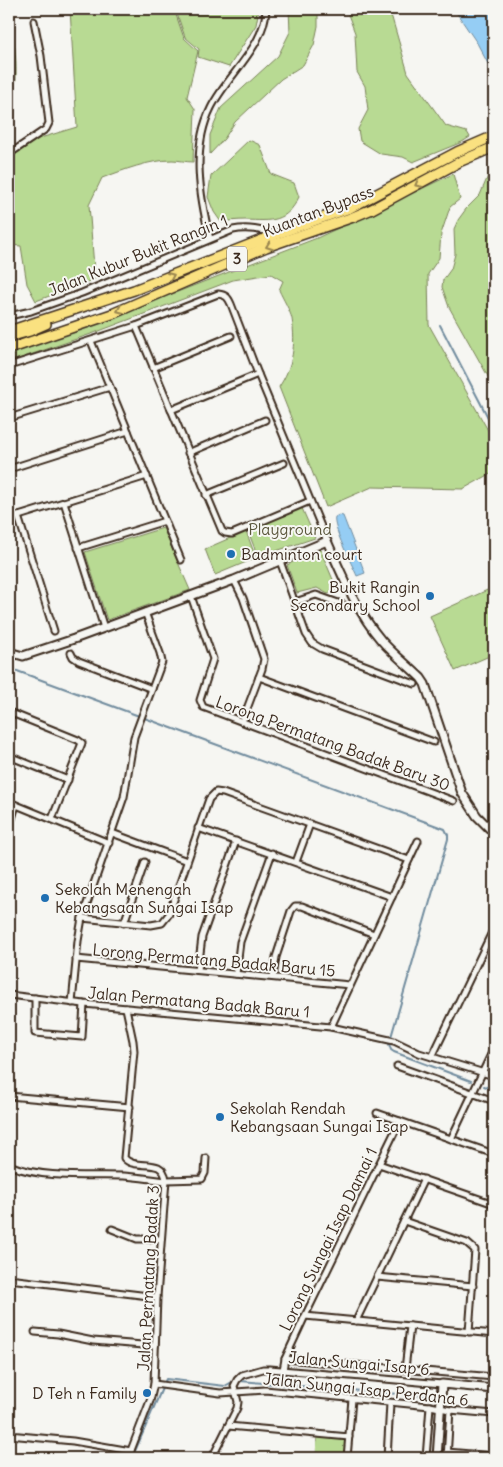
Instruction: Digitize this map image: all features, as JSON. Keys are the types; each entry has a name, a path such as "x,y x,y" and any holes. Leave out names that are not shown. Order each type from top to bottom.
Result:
{"highway":[{"name":"Kuantan Bypass","path":"9,350 112,314 266,247 372,209 494,136"},
{"name":"Kuantan Bypass","path":"13,329 59,316 150,285 277,234 350,208 459,156 494,147"},
{"path":"9,338 39,328 59,316"},
{"path":"9,322 13,329"}],"street":[{"path":"210,239 206,222 198,152 201,135 211,106 259,36 265,20 266,9"},
{"path":"9,154 46,129 49,123 41,56 34,20"},
{"name":"Jalan Kubur Bukit Rangin 1","path":"9,316 31,311 82,293 210,239 242,228 277,234"},
{"path":"9,366 136,326 218,294 228,297 310,501 347,586 376,634 425,684 462,793 477,816 494,833"},
{"path":"136,326 222,531 228,534 310,501"},
{"path":"153,368 231,336"},
{"path":"91,341 182,560"},
{"path":"171,410 258,374"},
{"path":"9,418 110,387"},
{"path":"188,453 265,420"},
{"path":"9,469 128,431"},
{"path":"206,495 284,462"},
{"path":"9,519 147,476"},
{"path":"64,502 104,628"},
{"path":"18,516 54,631"},
{"path":"78,548 165,521"},
{"path":"9,652 23,656 104,628 234,580 327,541"},
{"path":"280,561 306,634 316,646 415,684"},
{"path":"234,580 243,598 263,655 264,664 242,722"},
{"path":"295,602 316,595 344,605"},
{"name":"Lorong Permatang Badak Baru 30","path":"191,596 213,659 200,702 203,708 454,801"},
{"path":"72,1002 82,918 124,797 134,737 160,666 161,658 145,612"},
{"path":"71,653 79,661 152,689"},
{"path":"259,677 434,742"},
{"path":"9,712 82,743 52,819"},
{"path":"9,756 68,780"},
{"path":"82,918 155,925 165,921 209,799 216,792 409,860"},
{"path":"9,802 109,843"},
{"path":"9,829 16,805"},
{"path":"296,862 310,824"},
{"path":"198,828 392,897"},
{"path":"112,833 187,861"},
{"path":"198,970 202,937 236,841"},
{"path":"331,1027 418,841"},
{"path":"236,974 240,942 272,853"},
{"path":"124,923 145,862"},
{"path":"273,977 276,957 291,911 295,906 302,906 374,934"},
{"path":"432,1057 494,928"},
{"name":"Lorong Permatang Badak Baru 15","path":"76,959 350,985"},
{"name":"Jalan Permatang Badak Baru 1","path":"9,995 84,1004 331,1027 394,1041 407,1049 494,1076"},
{"path":"35,998 36,1033 82,1037 84,1004"},
{"name":"Jalan Permatang Badak 3","path":"126,1008 134,1051 124,1158 131,1163 159,1167 165,1172 166,1180 161,1239 154,1384 150,1401 128,1458"},
{"path":"451,1139 494,1048"},
{"path":"397,1066 494,1101"},
{"path":"9,1096 130,1107"},
{"path":"377,1113 494,1154"},
{"name":"Lorong Sungai Isap Damai 1","path":"283,1370 305,1316 400,1121"},
{"path":"9,1165 33,1172 166,1180 202,1179 206,1158"},
{"path":"378,1164 494,1204"},
{"path":"356,1321 424,1180"},
{"path":"404,1221 474,1247 476,1254 469,1332"},
{"path":"112,1229 137,1239 161,1239"},
{"path":"377,1277 473,1286"},
{"path":"9,1279 158,1297"},
{"path":"305,1316 494,1334"},
{"path":"405,1369 410,1326"},
{"path":"35,1332 58,1334 93,1341 155,1346"},
{"path":"286,1359 494,1377"},
{"name":"Jalan Sungai Isap 6","path":"234,1392 235,1384 242,1375 263,1369 494,1389"},
{"name":"Jalan Sungai Isap Perdana 6","path":"154,1384 220,1393 265,1390 494,1414"},
{"path":"437,1458 442,1384"},
{"path":"212,1458 238,1405 234,1392"},
{"path":"347,1458 352,1399"},
{"path":"387,1458 390,1403"},
{"path":"426,1458 430,1406"},
{"path":"450,1410 447,1455 490,1456"},
{"path":"228,1426 349,1437"},
{"path":"9,1435 73,1441 131,1451"}],"green space":[{"path":"70,9 168,9 175,12 184,38 198,51 187,97 195,109 193,162 163,160 137,166 102,178 89,205 95,279 36,301 27,284 21,246 9,245 9,153 24,143 77,127"},
{"path":"170,9 259,9 256,25 229,67 198,57 199,49 185,37 176,11"},
{"path":"289,9 318,9 318,26 314,45 303,65 281,79 235,122 224,139 210,154 210,135 221,108 278,56 290,32"},
{"path":"346,9 388,9 408,73 446,126 467,132 470,137 413,162 403,157 381,154 360,141 358,129 368,110 365,86 357,72 355,33"},
{"path":"9,11 15,47 16,74 13,99 9,108"},
{"path":"249,140 260,145 271,174 294,183 299,197 289,212 277,219 221,222 214,212 208,197 211,176"},
{"path":"494,154 494,387 449,307 442,287 443,280 451,269 455,254 454,229 466,209 480,195 491,169"},
{"path":"453,174 460,199 450,207 441,234 439,258 428,274 429,325 494,441 494,472 463,489 372,487 326,507 279,387 288,371 292,355 293,329 291,316 279,290 283,281 271,274 233,280 94,333 9,362 9,353 66,335 317,238"},
{"name":"Playground","path":"301,506 315,538 258,557 248,531"},
{"path":"163,528 190,590 107,620 85,552"},
{"name":"Badminton court","path":"246,531 256,558 215,575 205,549"},
{"name":"Playground","path":"320,549 337,589 328,594 317,588 297,593 287,565"},
{"path":"494,587 494,654 455,671 430,616"},
{"path":"317,1436 347,1439 346,1458 316,1458"}],"water":[{"path":"454,9 494,9 494,75 477,43"},
{"path":"343,516 365,573 357,576 336,529 335,517"}],"waterway":[{"path":"440,325 494,429"},
{"path":"9,668 445,829 448,839 389,1044 394,1052 471,1081"},
{"path":"484,1086 494,1090"},
{"path":"132,1458 166,1379 225,1386 232,1382"},
{"path":"240,1381 436,1397"}],"place":[{"name":"Badminton court","path":"231,554"},
{"name":"Bukit Rangin Secondary School","path":"430,596"},
{"name":"Sekolah Menengah Kebangsaan Sungai Isap","path":"45,898"},
{"name":"Sekolah Rendah Kebangsaan Sungai Isap","path":"220,1117"},
{"name":"D Teh n Family","path":"147,1393"}]}
